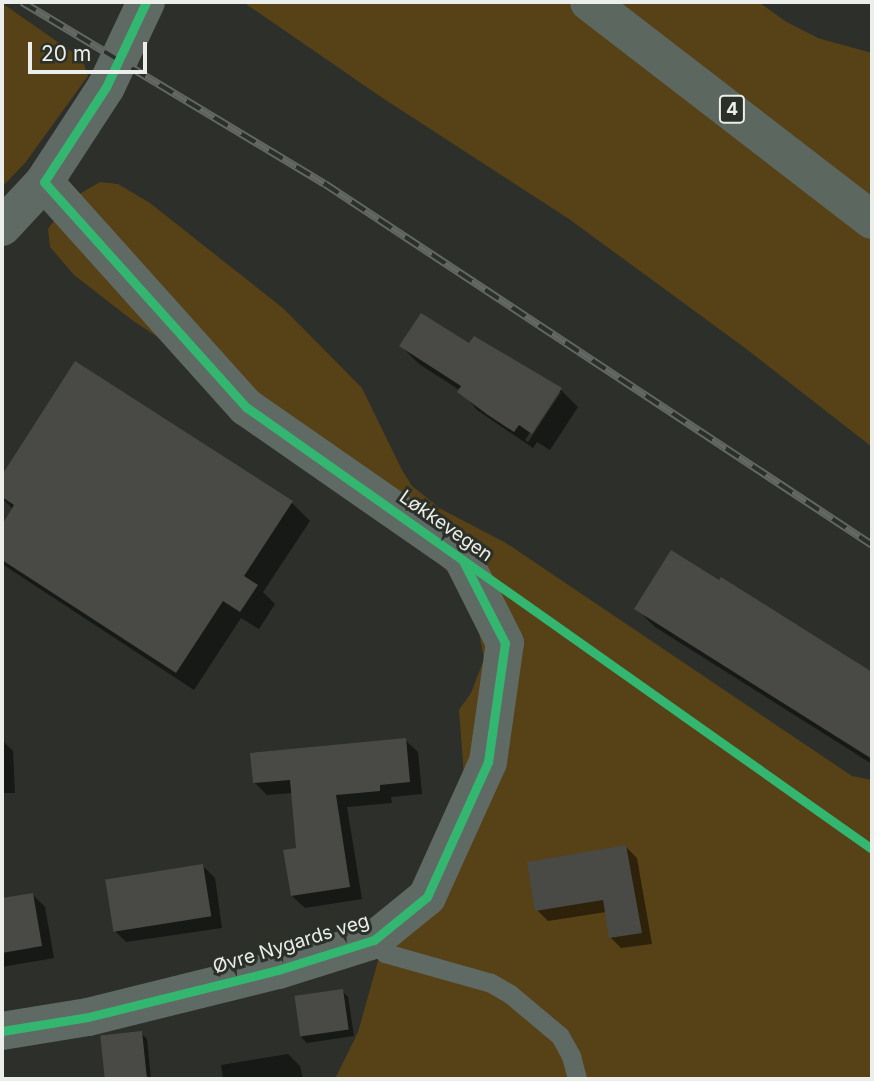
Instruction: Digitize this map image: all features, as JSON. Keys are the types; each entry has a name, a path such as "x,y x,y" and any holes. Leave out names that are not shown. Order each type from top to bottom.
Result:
{"highway":[{"name":"4","path":"589,2 872,220"}],"street":[{"path":"2,227 44,182 106,87 146,2"},
{"name":"Løkkevegen","path":"44,182 246,407 462,558"},
{"name":"Øvre Nygards veg","path":"2,1031 89,1017 278,970 374,940 427,897 488,762 505,643 462,558"}],"lane":[{"path":"374,940 385,953 491,983 510,994 560,1037 571,1056 577,1079"}],"shaded area":[{"path":"243,2 759,2 785,21 818,38 872,53 872,447 745,348 569,219 381,97"},
{"path":"2,3 82,59 88,76 25,163 2,187"},
{"path":"100,182 118,184 150,203 284,309 362,388 412,486 441,509 506,543 852,776 872,780 872,1079 335,1079 358,1032 385,936 467,815 459,710 471,693 484,659 474,606 451,575 372,497 195,362 132,320 74,275 50,247 48,229 69,200"}],"building":[{"path":"421,313 469,343 474,336 562,388 532,434 519,425 514,432 488,415 457,392 461,386 399,346"},
{"path":"75,361 293,501 244,576 258,585 240,612 223,601 176,673 2,560 2,525 14,505 2,497 2,475"},
{"path":"671,550 719,580 721,577 872,672 872,759 634,609"},
{"path":"406,738 410,782 380,785 380,791 336,795 350,887 291,896 283,850 296,848 290,780 253,783 250,753"},
{"path":"626,845 642,933 609,938 603,900 535,911 527,862"},
{"path":"203,864 211,916 114,932 105,879"},
{"path":"33,893 42,946 2,953 2,898"},
{"path":"343,989 349,1030 300,1036 294,996"},
{"path":"142,1031 147,1079 105,1079 100,1035"}],"railway":[{"path":"22,2 325,184 872,545"}],"cycle path":[{"path":"146,2 106,87 44,182 246,407 872,849"},
{"path":"2,1031 88,1017 278,970 374,940 427,897 488,762 505,643 463,561"}]}
